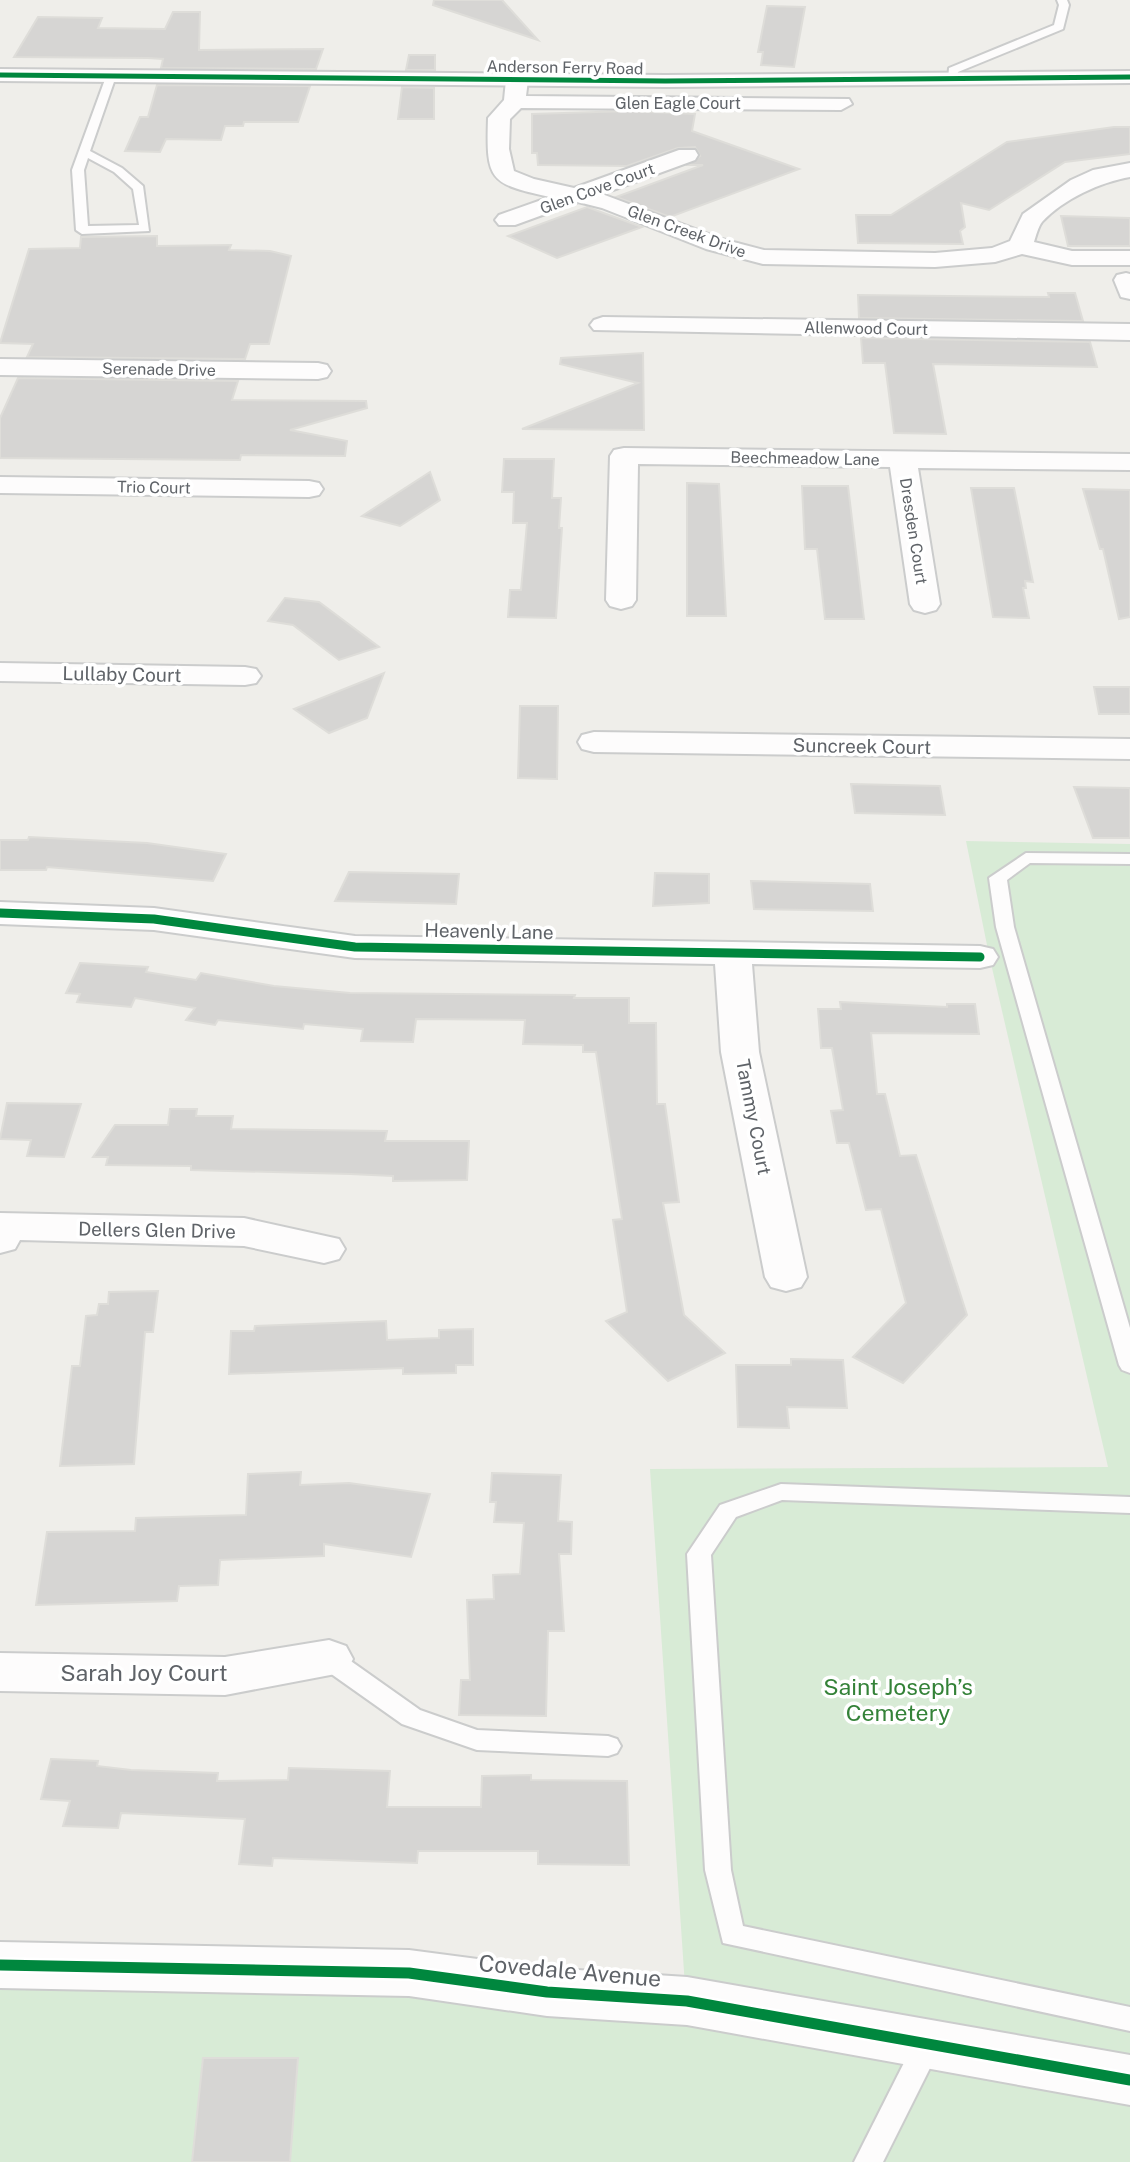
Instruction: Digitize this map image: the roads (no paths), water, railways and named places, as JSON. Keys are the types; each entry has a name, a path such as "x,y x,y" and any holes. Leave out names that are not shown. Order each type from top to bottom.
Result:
{"street":[{"name":"Anderson Ferry Road","path":"0,75 111,76 516,91 952,78 1130,77"},
{"name":"Glen Eagle Court","path":"516,91 841,104"},
{"name":"Glen Creek Drive","path":"516,91 499,118 498,149 504,175 527,185 609,202 715,244 763,257 935,260 995,255 1020,246"},
{"name":"Glen Cove Court","path":"507,220 687,155"},
{"path":"1129,277 1020,246 1031,219 1079,185 1101,175 1130,170"},
{"name":"Allenwood Court","path":"603,325 1130,332"},
{"name":"Serenade Drive","path":"0,366 318,370"},
{"name":"Beechmeadow Lane","path":"621,600 624,456 1130,462"},
{"name":"Dresden Court","path":"903,459 925,604"},
{"name":"Trio Court","path":"0,485 309,489"},
{"name":"Lullaby Court","path":"0,672 245,676"},
{"name":"Suncreek Court","path":"594,742 1130,750"},
{"name":"Heavenly Lane","path":"0,913 154,919 355,947 981,957"},
{"name":"Tammy Court","path":"733,955 740,1052 786,1277"},
{"name":"Dellers Glen Drive","path":"0,1239 2,1227 244,1232 324,1250"},
{"name":"Sarah Joy Court","path":"0,1672 225,1676 329,1659"},
{"name":"Covedale Avenue","path":"0,1965 409,1973 547,1992 687,2001 1130,2080"}],"lane":[{"path":"952,78 953,69 1059,27 1062,0"},
{"path":"84,152 118,170 139,188 145,228 82,230 78,170 84,152 111,76"},
{"path":"1130,859 1026,858 998,878 1005,927 1130,1365"},
{"path":"1130,1505 781,1492 728,1510 699,1554 718,1870 733,1935 1130,2019"},
{"path":"329,1659 411,1717 477,1740 608,1746"},
{"path":"868,2162 928,2044"}],"park label":[{"name":"Saint Joseph’s Cemetery","path":"898,1700"}]}
